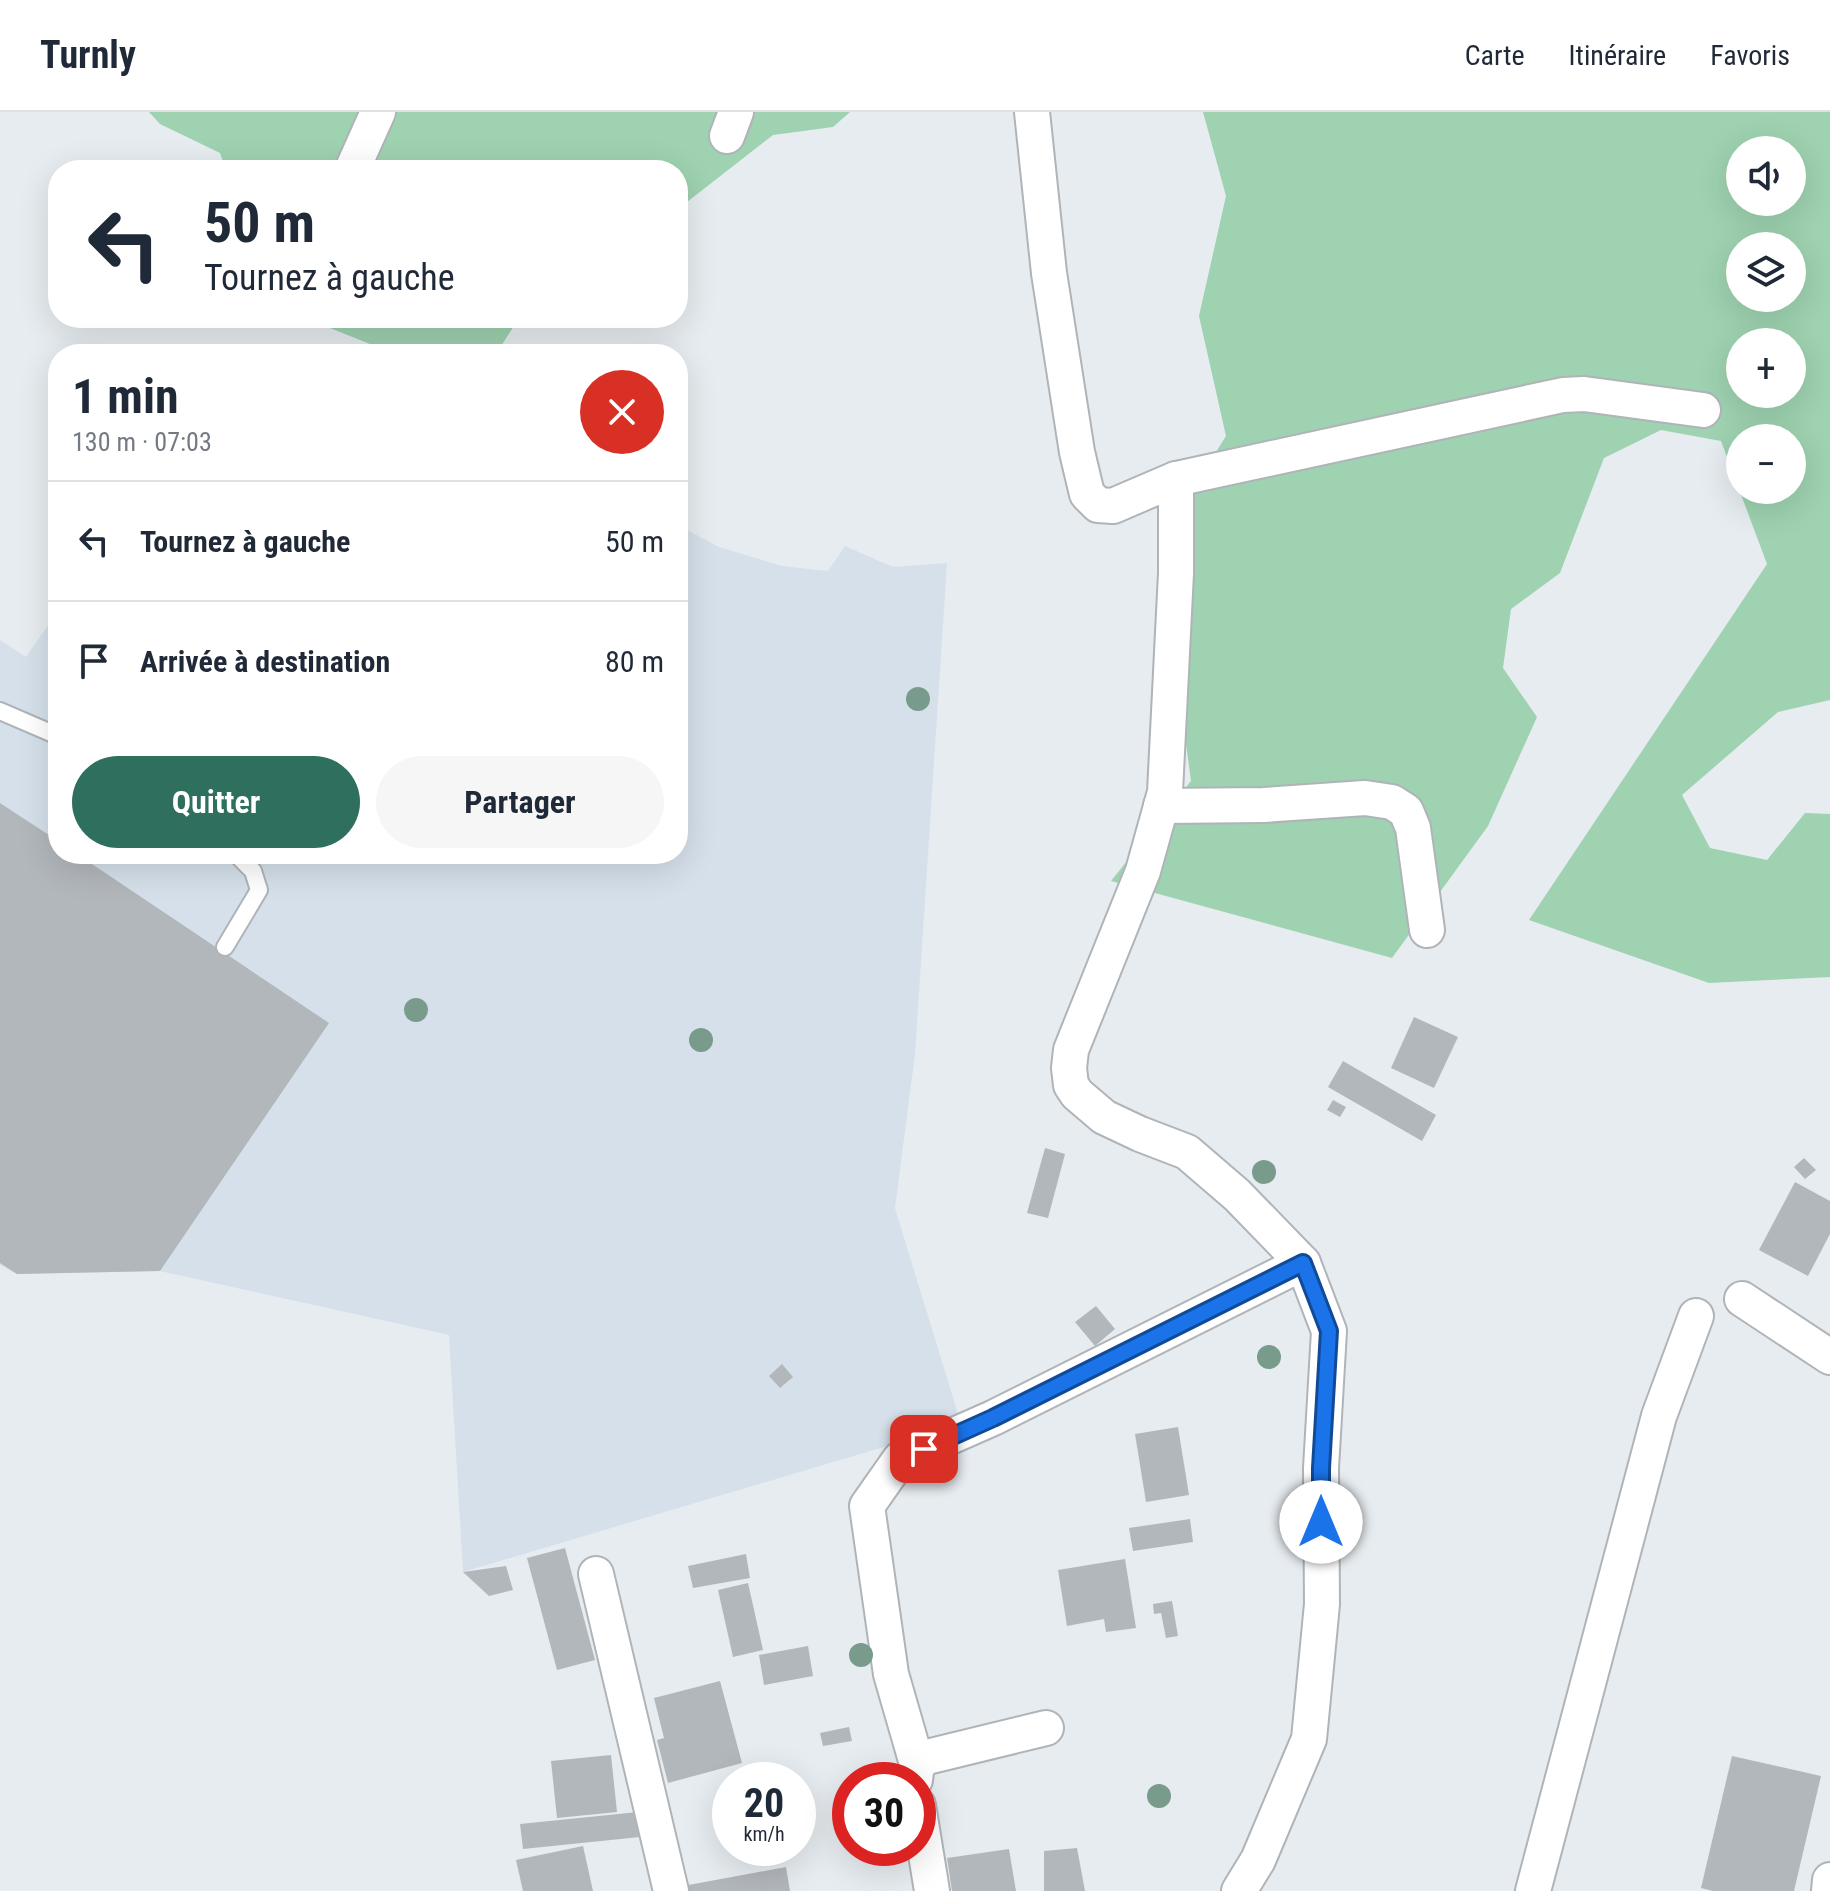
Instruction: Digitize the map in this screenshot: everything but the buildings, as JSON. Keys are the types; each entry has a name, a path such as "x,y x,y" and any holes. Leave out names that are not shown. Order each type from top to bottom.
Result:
{"street":[{"path":"356,160 378,112"},
{"path":"1032,112 1049,273 1077,452 1087,494 1098,505 1113,506 1176,479 1563,395 1584,394 1703,410"},
{"path":"1176,479 1176,573 1168,769 1143,871 1071,1050 1071,1085 1104,1117 1187,1152 1237,1195 1303,1263 1329,1331 1321,1468 1322,1604 1309,1739 1258,1860 1239,1891"},
{"path":"1161,806 1264,805 1365,798 1392,802 1406,811 1413,828 1427,930"},
{"path":"913,1762 891,1674 867,1506 900,1459 1007,1411 1303,1263"},
{"path":"1742,1299 1830,1357"},
{"path":"1533,1891 1659,1416 1696,1316"},
{"path":"596,1574 671,1891"},
{"path":"923,1762 927,1757 1046,1728"},
{"path":"928,1866 932,1891"},
{"path":"1829,1891 1830,1880"}],"lane":[{"path":"0,711 48,732"},
{"path":"225,947 259,890 253,871 246,864"}],"shaded area":[{"path":"688,530 719,547 782,566 828,571 845,546 893,567 947,563 915,1054 895,1208 961,1424 463,1572 449,1335 160,1271 17,1274 0,1265 0,640 26,657 48,625 48,864 688,864"}],"green space":[{"path":"149,112 850,112 833,127 773,135 688,201 688,160 222,160 220,153 160,124"},
{"path":"1203,112 1830,112 1830,700 1778,712 1682,795 1710,848 1767,860 1805,813 1830,814 1830,977 1709,983 1529,920 1767,564 1745,504 1806,504 1806,424 1726,424 1726,454 1721,441 1661,430 1604,458 1560,573 1511,609 1503,668 1537,717 1488,826 1392,958 1111,881 1191,781 1159,543 1226,436 1199,316 1226,196"},
{"path":"330,328 513,328 502,344 370,344"}],"route":[{"path":"924,1449 993,1418 1303,1263 1329,1331 1321,1522"}]}
